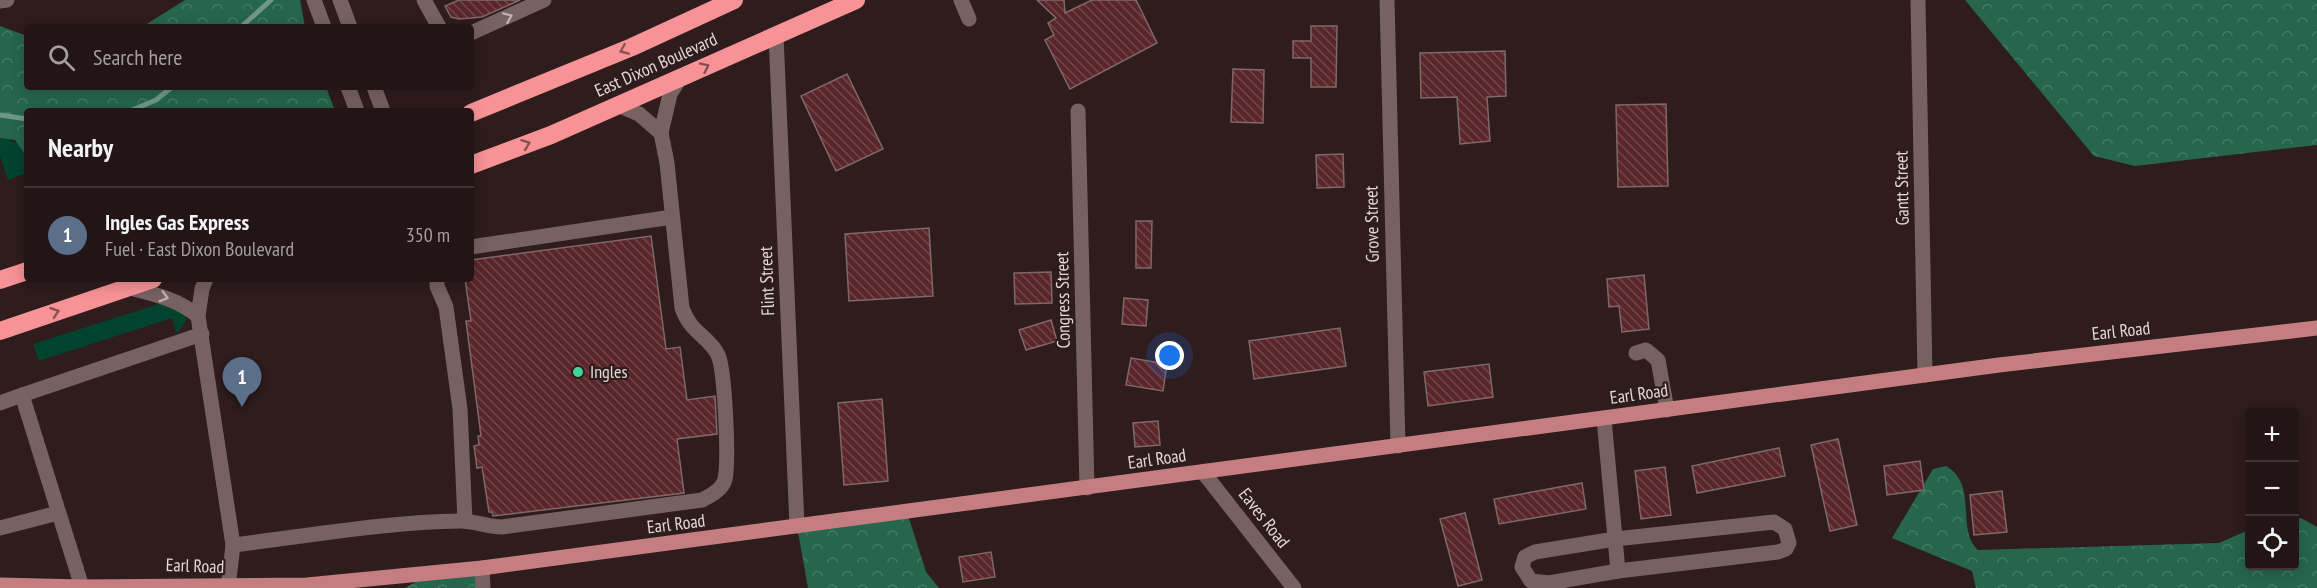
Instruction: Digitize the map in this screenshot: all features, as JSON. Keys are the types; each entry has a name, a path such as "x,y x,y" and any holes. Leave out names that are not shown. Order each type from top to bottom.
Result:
{"highway":[{"name":"East Dixon Boulevard","path":"474,112 632,47 734,0"},
{"name":"East Dixon Boulevard","path":"474,164 551,135 856,0"},
{"path":"0,280 24,272"},
{"path":"0,331 143,282"}],"main road":[{"name":"Earl Road","path":"0,585 228,587 307,585 482,568 1925,375 2317,328"}],"street":[{"path":"0,1 7,0"},
{"path":"314,0 323,24"},
{"path":"340,0 349,24"},
{"path":"424,0 437,24"},
{"path":"474,32 544,0"},
{"path":"961,0 969,19"},
{"name":"Grove Street","path":"1387,0 1398,446"},
{"name":"Gantt Street","path":"1918,0 1925,375"},
{"name":"Flint Street","path":"776,34 797,526"},
{"path":"233,545 423,523 465,521 477,525 502,527 702,500 714,494 725,481 727,452 718,355 688,324 682,308 667,163 661,133 670,94 680,78"},
{"path":"349,90 356,108"},
{"path":"375,90 382,108"},
{"path":"618,105 639,114 661,133"},
{"name":"Congress Street","path":"1078,111 1086,488"},
{"path":"474,247 672,217"},
{"path":"205,282 198,316 233,545 228,587"},
{"path":"434,282 446,307 460,409 465,521"},
{"path":"126,287 171,299 183,304 198,316"},
{"path":"0,403 202,334"},
{"path":"1636,353 1646,350 1658,360 1667,410"},
{"path":"22,395 82,587"},
{"path":"1604,418 1618,571"},
{"name":"Eaves Road","path":"1203,472 1294,588"},
{"path":"0,528 58,513"},
{"path":"1774,522 1785,529 1790,543 1786,549 1778,552 1618,571 1536,583 1527,578 1522,567 1525,557 1534,552 1615,539 1774,522"},
{"path":"482,568 483,588"}],"green space":[{"path":"185,0 300,0 304,24 147,24"},
{"path":"1965,0 2317,0 2317,145 2135,166 2094,156"},
{"path":"0,26 24,35 24,90 327,90 334,108 24,108 24,153 15,140 0,138"},
{"path":"0,138 17,143 24,152 24,177 23,174 8,180 0,156"},
{"path":"165,302 181,311 187,319 177,334 172,318 39,361 33,344"},
{"path":"1946,466 1956,474 1962,484 1968,531 1971,541 1978,550 2219,543 2245,532 2245,570 2299,570 2299,518 2301,518 2317,527 2317,588 1976,588 1972,571 1892,538 1933,469"},
{"path":"907,512 926,572 939,588 808,588 797,526"},
{"path":"483,568 484,588 405,588 434,572"}],"building":[{"path":"459,0 520,0 482,17 459,19 451,17 445,6"},
{"path":"1037,0 1064,0 1065,13 1092,0 1136,0 1157,43 1070,89 1045,40 1054,35 1048,23 1056,18"},
{"path":"1311,26 1337,26 1336,87 1311,87 1311,58 1293,58 1293,41 1311,41"},
{"path":"1505,51 1506,96 1487,97 1490,141 1460,144 1457,97 1421,98 1420,53"},
{"path":"1233,69 1264,70 1263,123 1231,122"},
{"path":"847,74 883,149 836,171 801,96"},
{"path":"1666,104 1668,186 1618,187 1616,105"},
{"path":"1343,154 1344,187 1317,188 1316,155"},
{"path":"1136,221 1152,221 1151,268 1136,268"},
{"path":"929,228 933,296 849,301 845,234"},
{"name":"Ingles","path":"651,236 666,349 680,347 687,400 715,396 717,434 677,439 684,493 493,516 492,512 489,512 482,467 477,468 474,446 479,445 478,436 481,436 466,321 471,321 465,282 474,282 474,260"},
{"path":"1051,272 1052,303 1015,304 1014,273"},
{"path":"1644,275 1649,329 1622,332 1619,306 1609,307 1607,279"},
{"path":"1124,298 1148,300 1146,326 1122,324"},
{"path":"1051,320 1057,341 1026,350 1019,330"},
{"path":"1340,328 1346,366 1254,379 1249,341"},
{"path":"1131,358 1167,364 1163,391 1126,385"},
{"path":"1489,364 1493,397 1428,406 1424,372"},
{"path":"882,399 888,481 844,485 838,403"},
{"path":"1158,421 1160,445 1135,447 1133,423"},
{"path":"1838,439 1857,525 1830,531 1811,445"},
{"path":"1779,448 1785,476 1697,493 1692,466"},
{"path":"1920,461 1924,490 1887,495 1884,466"},
{"path":"1665,467 1671,515 1641,519 1635,471"},
{"path":"1582,483 1586,509 1499,524 1494,499"},
{"path":"2002,491 2007,532 1974,535 1970,495"},
{"path":"1465,513 1482,580 1458,586 1440,519"},
{"path":"991,552 995,577 963,582 959,557"}],"waterway":[{"path":"244,24 271,0"},
{"path":"137,108 156,100 168,90"},
{"path":"0,115 24,119"}],"place":[{"name":"Ingles","path":"578,372"},
{"name":"Ingles Gas Express","path":"242,407"}]}
